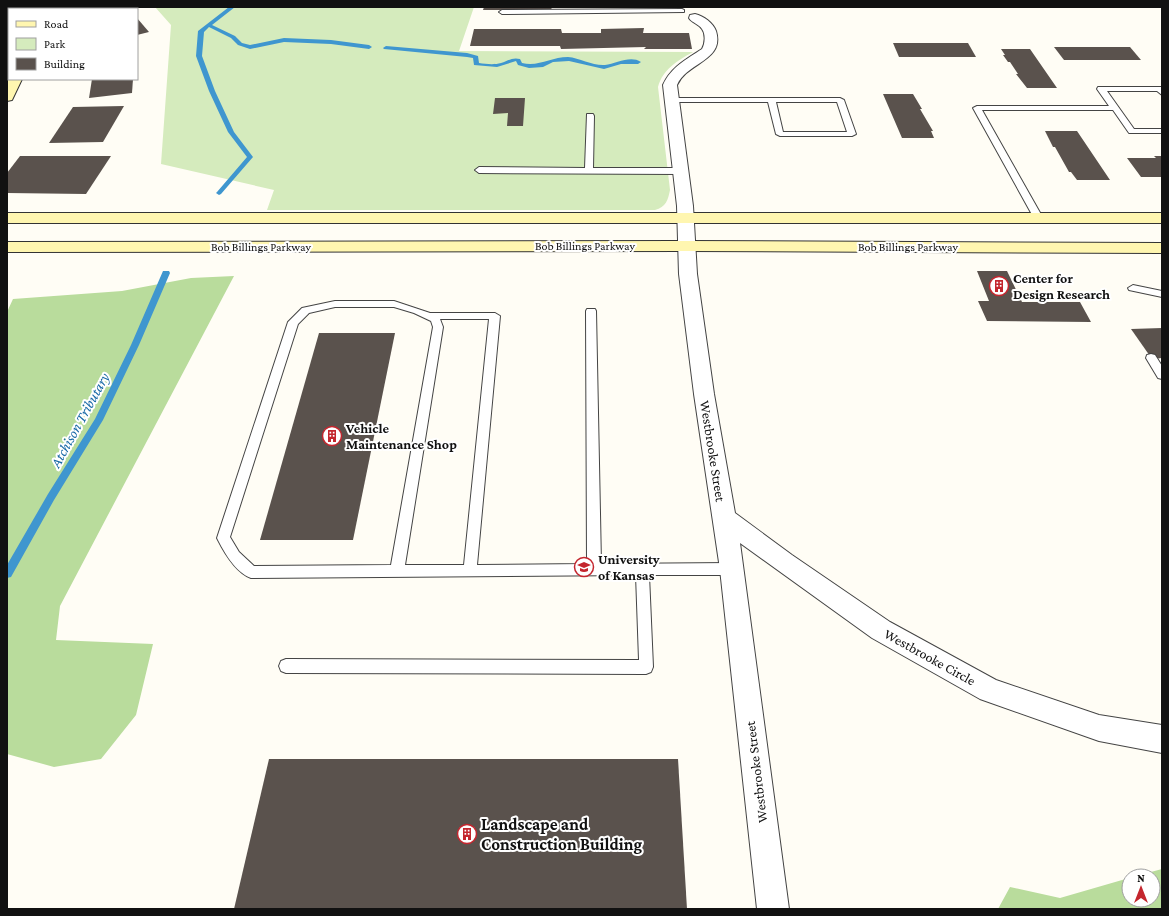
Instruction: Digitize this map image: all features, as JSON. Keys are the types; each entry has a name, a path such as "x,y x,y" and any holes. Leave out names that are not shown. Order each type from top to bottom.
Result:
{"main road":[{"path":"7,96 15,80"},
{"path":"7,218 1162,218"},
{"name":"Bob Billings Parkway","path":"7,247 686,246 1162,248"}],"street":[{"name":"Westbrooke Street","path":"684,12 708,27 711,37 711,46 706,52 680,70 673,78 670,85 681,171 688,274 704,394 732,569 773,909"},
{"name":"Westbrooke Circle","path":"725,519 783,562 882,630 989,690 1099,728 1162,739"}],"lane":[{"path":"502,12 588,9 684,12"},
{"path":"1162,93 1159,89 1101,89 1132,131 1162,131"},
{"path":"672,100 771,100 840,100 852,134 780,134 771,100"},
{"path":"1038,218 977,108 1115,108"},
{"path":"589,171 590,116"},
{"path":"479,170 681,171"},
{"path":"1133,288 1162,294"},
{"path":"397,571 438,328 435,319 418,311 394,304 335,304 306,310 293,322 223,538 234,556 251,572 732,569"},
{"path":"591,311 594,570"},
{"path":"428,316 495,316 470,570"},
{"path":"1151,358 1162,375"},
{"path":"286,666 646,667 642,570"}],"green space":[{"path":"155,7 474,7 459,51 693,52 676,62 667,70 658,87 670,190 667,200 662,207 655,210 267,210 274,190 161,164 171,25"},
{"path":"234,276 60,606 56,640 153,644 136,715 101,759 54,767 7,754 7,312 13,299 122,291 191,278"},
{"path":"1161,869 1162,909 998,909 1010,887 1060,898 1121,880 1121,908 1161,908"}],"building":[{"path":"93,7 126,7 126,8"},
{"path":"484,7 552,7 551,10 483,10"},
{"path":"138,19 149,32 138,35"},
{"path":"644,28 643,33 689,33 692,49 644,49 646,47 561,49 560,46 470,46 474,29 561,29 562,33 601,33 601,29"},
{"path":"893,43 968,43 976,57 899,57"},
{"path":"1054,47 1130,47 1141,60 1064,60"},
{"path":"1001,49 1030,49 1057,88 1027,88 1016,74 1018,74 1010,62 1008,62 1003,55 1005,55"},
{"path":"92,80 133,80 132,93 89,98"},
{"path":"883,94 913,94 933,131 931,131 934,138 902,138"},
{"path":"495,98 525,98 523,126 507,126 508,113 493,114"},
{"path":"124,106 103,142 49,143 73,107"},
{"path":"1045,131 1077,131 1110,180 1077,180 1071,172 1069,172"},
{"path":"20,156 111,156 86,194 7,193 7,173"},
{"path":"1154,156 1162,156 1162,177 1141,177 1127,158 1156,158"},
{"name":"Center for Design Research","path":"977,271 1007,271 1022,302 1080,302 1091,322 987,321 978,301 989,301"},
{"path":"1162,328 1162,358 1152,359 1131,329"},
{"name":"Vehicle Maintenance Shop","path":"319,333 395,333 353,540 260,540"},
{"name":"Landscape and Construction Building","path":"269,759 678,759 687,909 234,909"}],"waterway":[{"name":"Atchison Tributary","path":"219,193 250,157 231,132 212,91 199,56 201,31 232,7"},
{"path":"209,25 233,37 240,44 250,47 284,40 331,42 369,47"},
{"path":"386,48 467,55 476,57 476,64 486,65 500,65 512,60 518,60 520,64 529,66 543,65 552,60 569,59 604,67 621,62 638,62"},
{"name":"Atchison Tributary","path":"7,574 51,497 99,420 135,345 166,273"}],"place":[{"name":"Center for Design Research","path":"999,286"},
{"name":"Vehicle Maintenance Shop","path":"332,436"},
{"name":"University of Kansas","path":"584,567"},
{"name":"Landscape and Construction Building","path":"467,834"}]}
